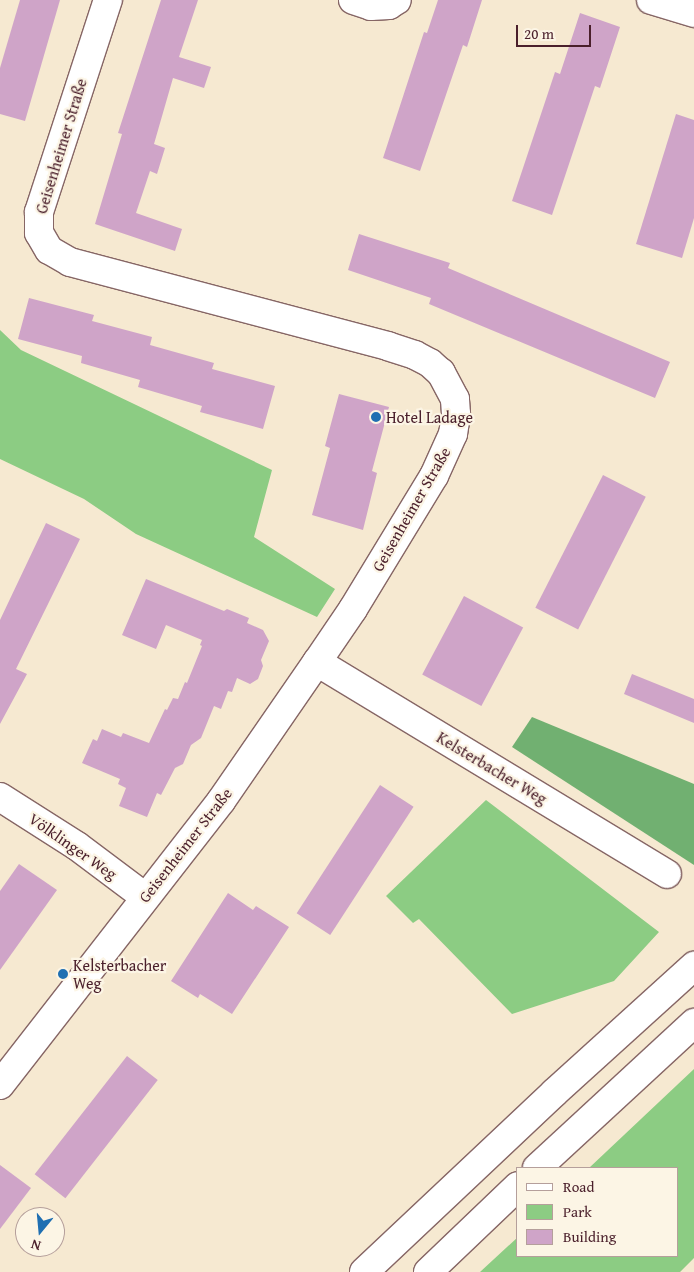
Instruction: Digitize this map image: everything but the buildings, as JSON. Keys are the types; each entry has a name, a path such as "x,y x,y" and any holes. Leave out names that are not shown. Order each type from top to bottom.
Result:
{"main road":[{"name":"Geisenheimer Straße","path":"0,1085 221,801 317,662 353,609 434,476 453,434 456,414 455,399 441,373 430,363 415,355 388,346 70,262 49,250 39,233 39,212 108,0"},
{"path":"353,0 371,6 389,5 397,0"},
{"path":"651,0 694,13"},
{"name":"Kelsterbacher Weg","path":"317,662 667,874"},
{"name":"Völklinger Weg","path":"0,797 76,846 145,897"},
{"path":"364,1272 694,966"},
{"path":"538,1167 694,1023"},
{"path":"428,1272 516,1188"}],"green space":[{"path":"0,330 21,350 272,470 254,537 335,589 317,617 136,534 84,499 0,459"},
{"path":"532,717 694,784 694,865 512,747"},
{"path":"486,800 659,932 614,981 512,1014 419,919 413,923 386,896"},
{"path":"694,1069 694,1258 680,1272 480,1272 516,1239 516,1257 679,1257 679,1167 590,1167"}],"place":[{"name":"Hotel Ladage","path":"376,417"},
{"name":"Kelsterbacher Weg","path":"63,974"}]}
